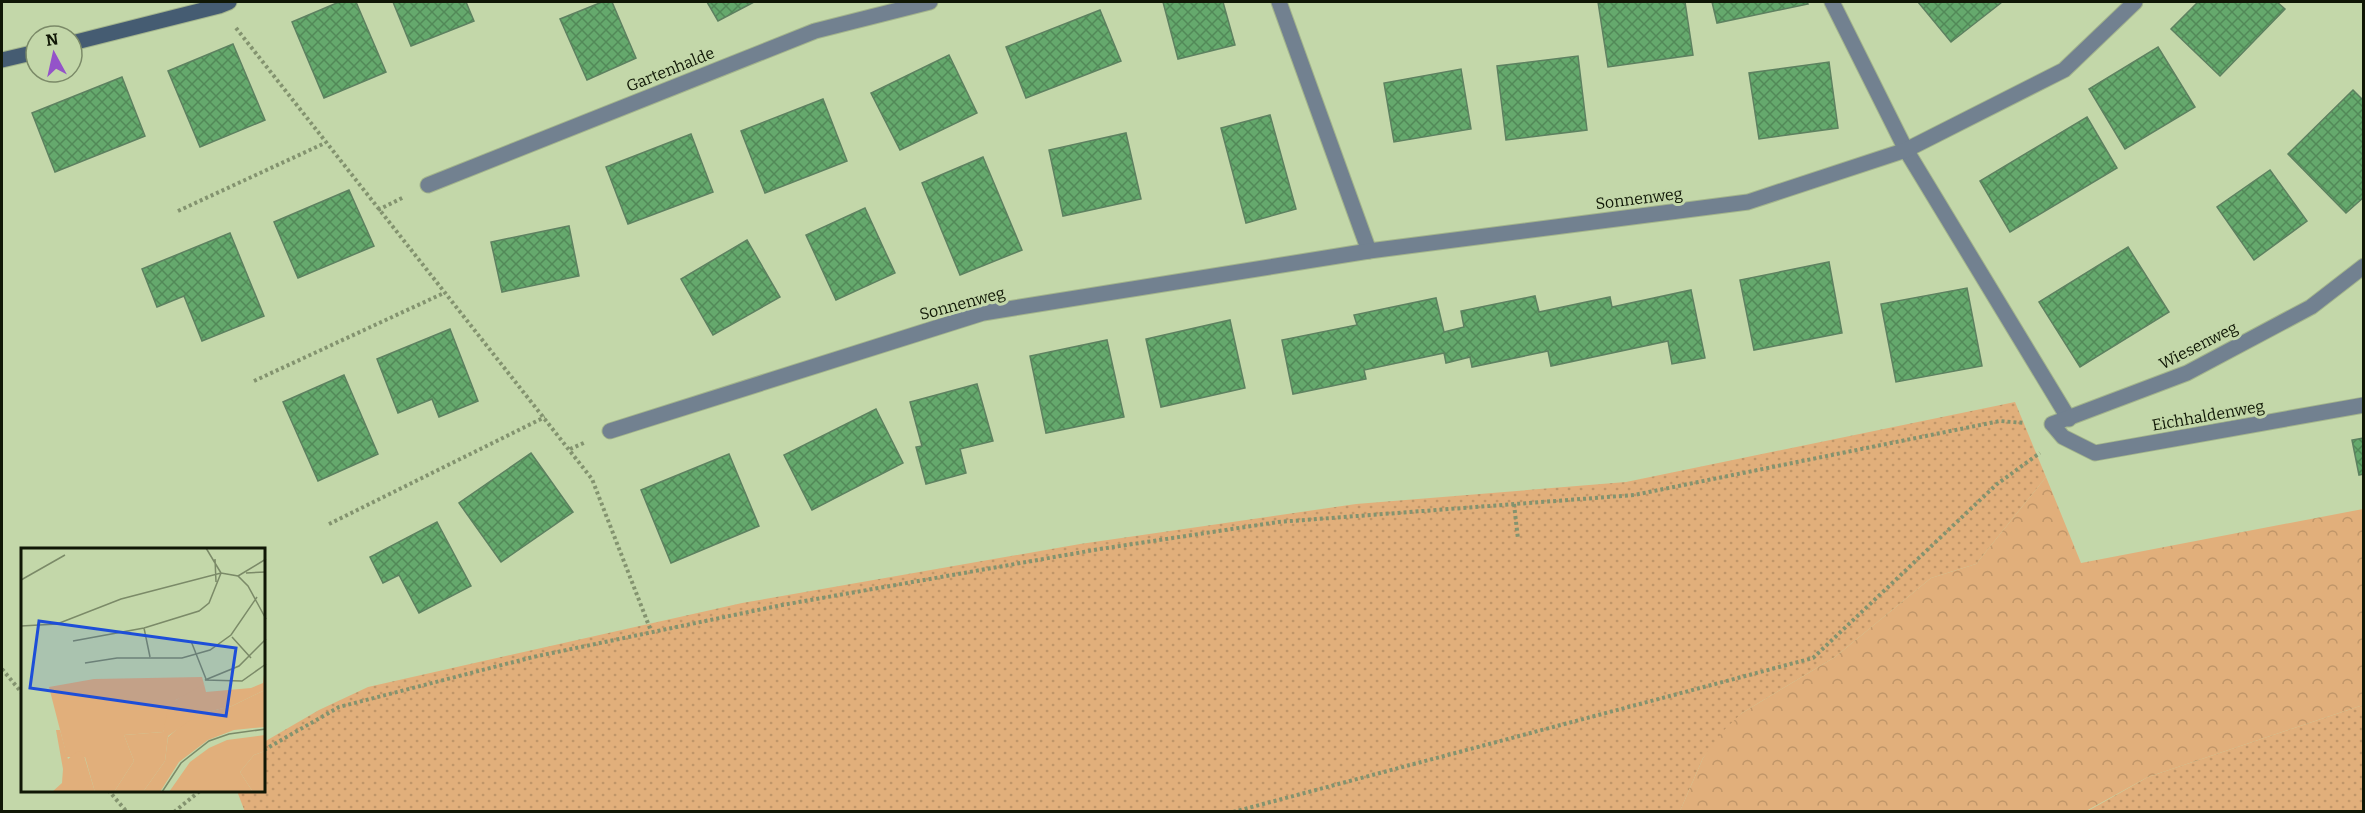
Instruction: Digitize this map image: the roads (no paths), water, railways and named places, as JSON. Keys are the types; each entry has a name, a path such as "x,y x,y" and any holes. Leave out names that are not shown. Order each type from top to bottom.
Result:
{"street":[{"name":"Gartenhalde","path":"428,184 815,31 930,2"},
{"path":"1279,2 1369,251"},
{"path":"1832,2 1906,150 2069,418"},
{"name":"Sonnenweg","path":"610,431 983,313 1369,251 1748,202 1906,150 2064,70 2135,2"},
{"path":"84,40 224,4"},
{"path":"2,60 24,55"},
{"name":"Wiesenweg","path":"2052,424 2181,376 2311,307 2364,266"},
{"name":"Eichhaldenweg","path":"2052,424 2063,437 2095,453 2364,405"}]}
